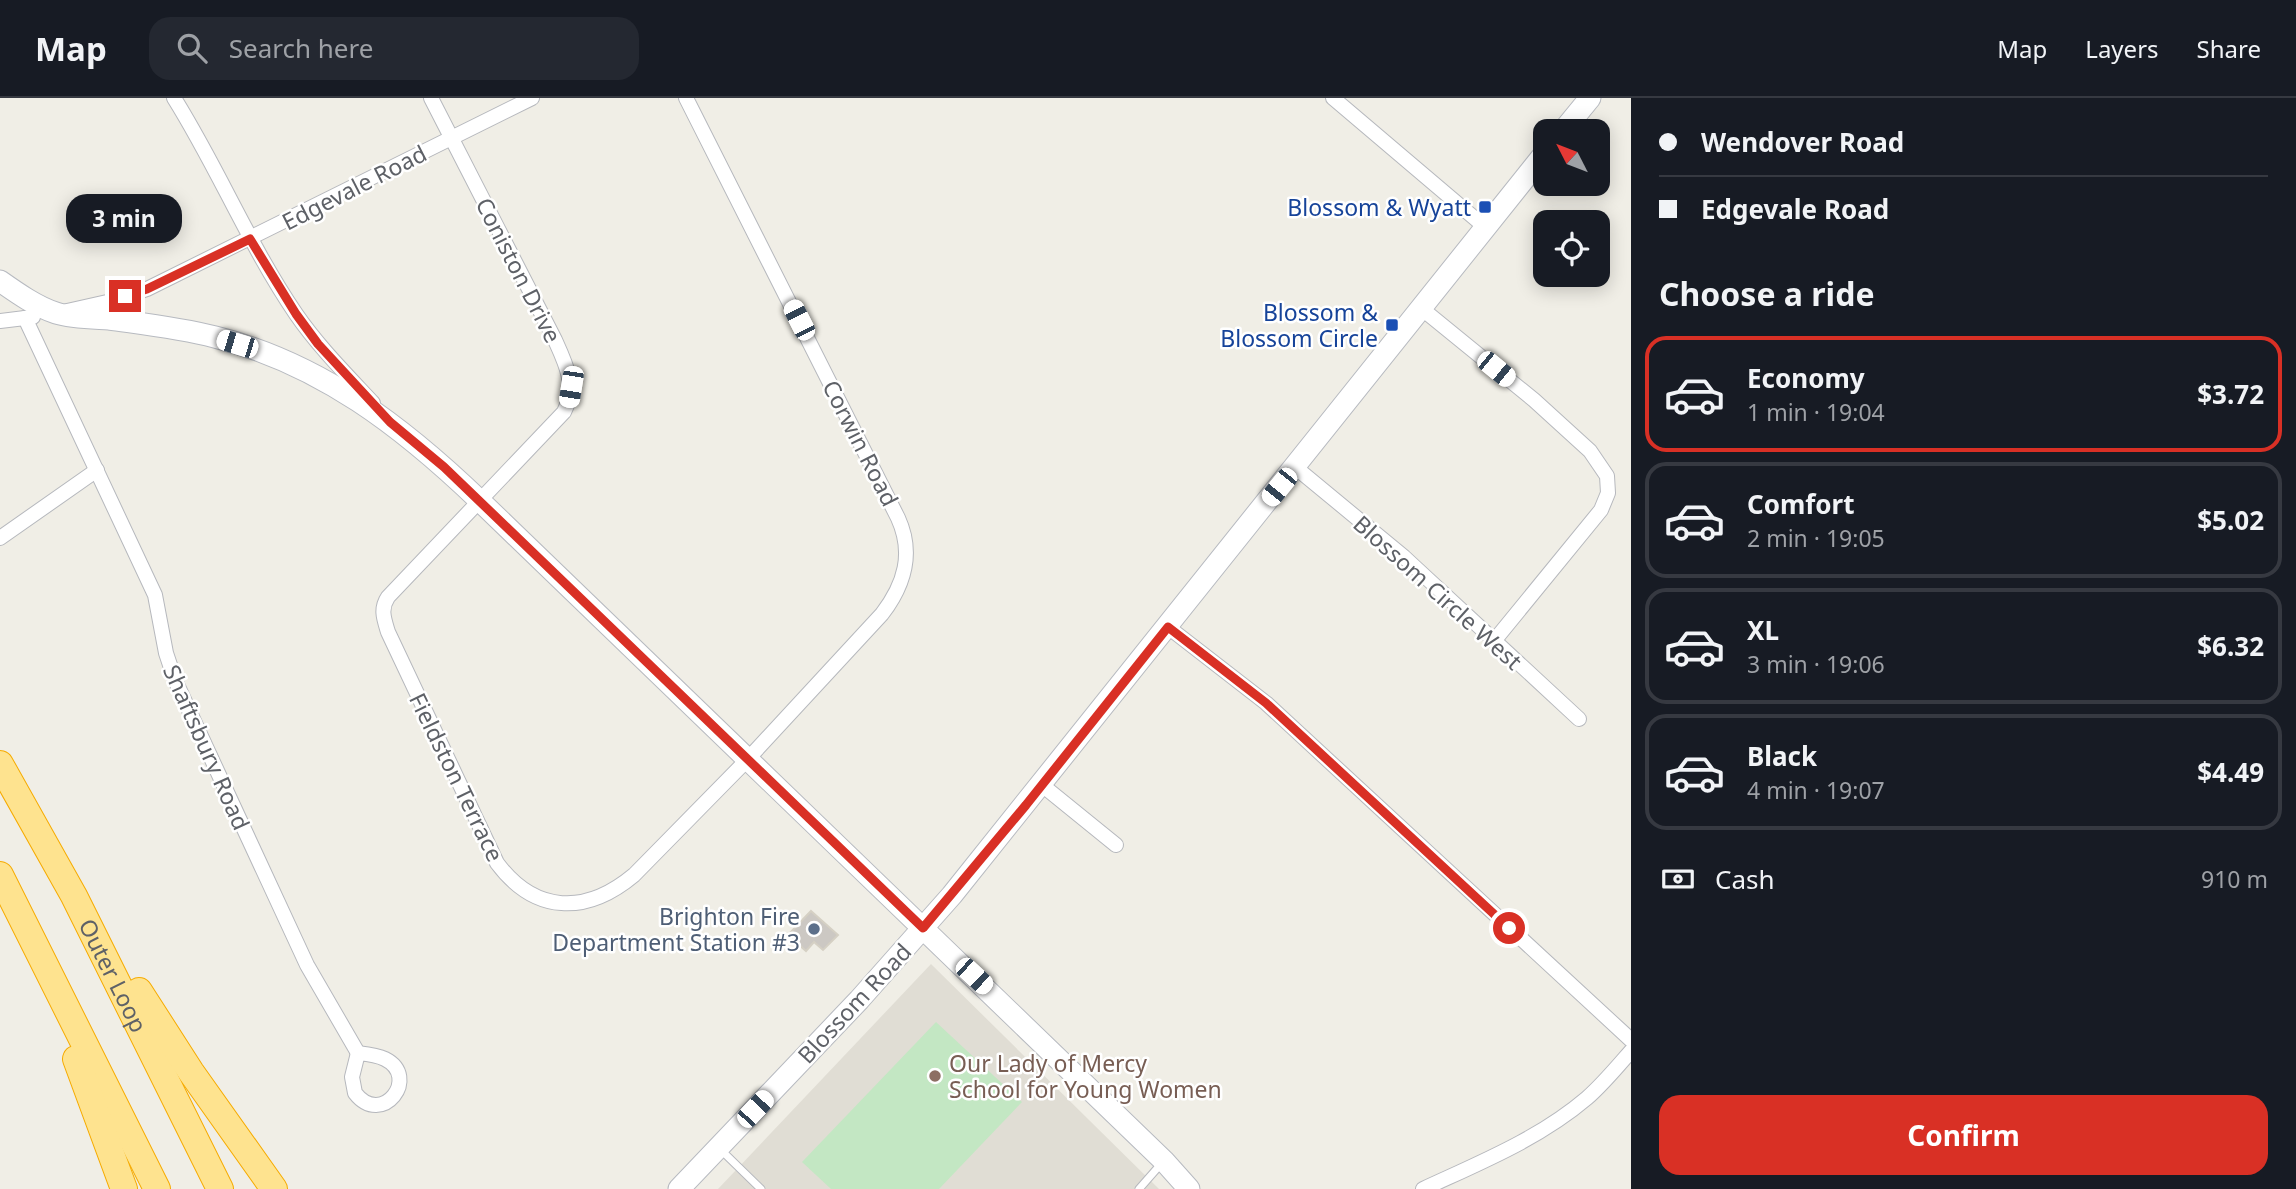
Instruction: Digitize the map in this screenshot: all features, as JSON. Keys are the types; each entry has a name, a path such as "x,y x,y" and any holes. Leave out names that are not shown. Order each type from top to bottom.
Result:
{"highway":[{"name":"Outer Loop","path":"0,764 80,908 219,1189"},
{"path":"24,804 160,1027 274,1189"},
{"path":"0,875 158,1189"},
{"path":"25,923 124,1189"}],"street":[{"path":"174,98 250,239 296,314 318,344 390,422"},
{"name":"Coniston Drive","path":"431,98 555,340 569,373 571,387 564,412 480,501"},
{"name":"Edgevale Road","path":"0,321 56,313 116,300 147,289 532,98"},
{"name":"Corwin Road","path":"686,98 898,518 907,547 903,579 891,602 747,760"},
{"path":"1333,98 1485,227"},
{"path":"1573,119 1590,98"},
{"name":"Blossom Road","path":"679,1189 923,928 1042,785 1533,168"},
{"path":"0,281 56,313 159,326 215,337 260,351 318,376 390,422 480,501 1164,1160 1189,1189"},
{"path":"1421,308 1543,408 1590,451 1607,476 1608,494 1601,510 1494,641"},
{"name":"Shaftsbury Road","path":"25,318 155,595 174,680 307,965 358,1053"},
{"name":"Blossom Circle West","path":"1294,467 1404,557 1579,719"},
{"path":"0,538 97,470"},
{"name":"Fieldston Terrace","path":"480,501 388,597 383,608 383,618 491,854 506,875 526,891 544,900 570,904 597,898 620,887 634,875 747,760"},
{"path":"1168,627 1266,703 1631,1040"},
{"path":"1042,785 1116,845"},
{"path":"1423,1189 1504,1151 1558,1120 1586,1098 1631,1051"}],"lane":[{"path":"719,1147 761,1189"},
{"path":"1139,1189 1164,1160"}],"shaded area":[{"name":"Our Lady of Mercy School for Young Women","path":"931,964 1159,1189 718,1189"}],"green space":[{"path":"936,1022 1022,1102 939,1189 831,1189 802,1162"}],"building":[{"name":"Brighton Fire Department Station #3","path":"811,911 838,935 823,950 814,942 806,951 788,935"}],"place":[{"name":"Blossom & Wyatt","path":"1485,207"},
{"name":"Blossom & Blossom Circle","path":"1392,325"},
{"name":"Brighton Fire Department Station #3","path":"814,929"},
{"name":"Our Lady of Mercy School for Young Women","path":"935,1076"}],"route":[{"path":"125,296 147,289 250,239 296,314 318,344 390,422 444,467 923,928 1026,805 1168,627 1266,703 1509,928"}]}
